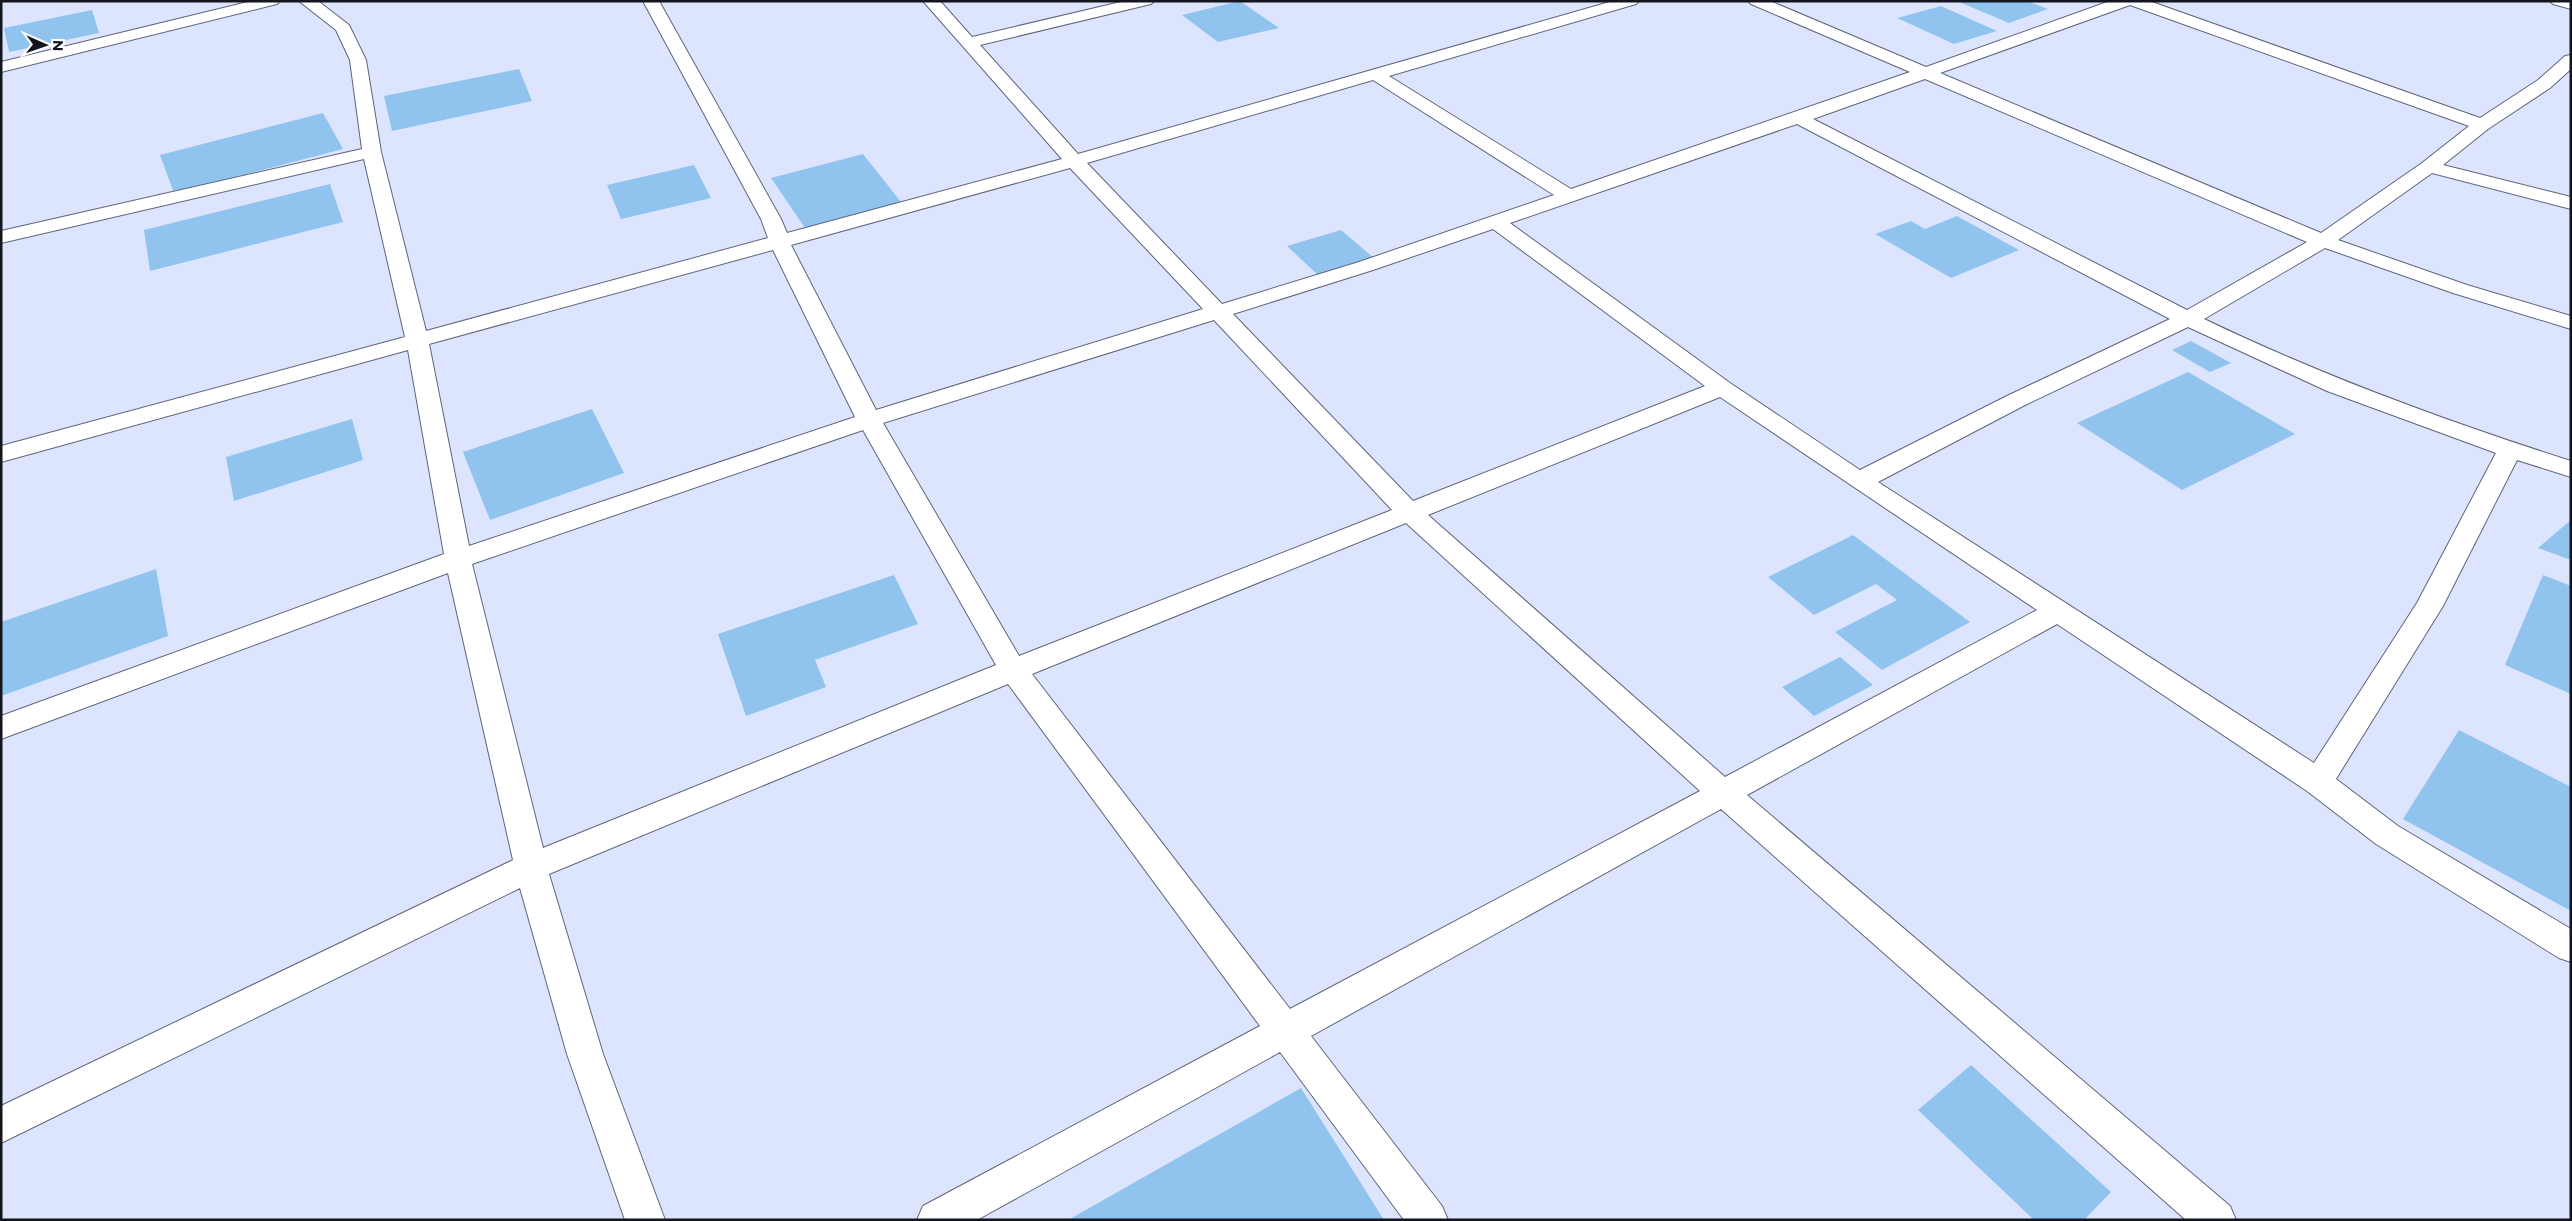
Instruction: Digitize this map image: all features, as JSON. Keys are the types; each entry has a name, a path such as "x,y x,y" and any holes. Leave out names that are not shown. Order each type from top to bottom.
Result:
{"street":[{"path":"1,67 272,1"},
{"path":"307,1 322,10 343,28 358,60 372,152 417,340 458,558 531,868 585,1054 645,1220"},
{"path":"651,1 713,110 771,219 788,262 869,420 1013,670 1286,1029 1428,1220"},
{"path":"931,1 1074,161 1216,312 1410,512 1724,794 2201,1216"},
{"path":"969,43 1146,1"},
{"path":"1,454 1074,161 1631,1"},
{"path":"1756,1 1925,71 2323,242 2460,289 2571,323"},
{"path":"1,728 458,558 869,420 1216,312 1496,222 1798,118 1925,71 2126,1"},
{"path":"2133,1 2482,125"},
{"path":"2558,1 2571,4"},
{"path":"1859,481 2017,400 2188,319 2323,242 2428,167 2482,125 2553,86 2571,60"},
{"path":"1376,75 1568,196"},
{"path":"1798,118 2188,319 2260,354 2345,390 2510,450 2571,469"},
{"path":"1,237 372,152"},
{"path":"2428,167 2571,203"},
{"path":"1496,222 1722,388 1859,481 2318,782 2387,835 2571,947"},
{"path":"1,1124 531,868 1013,670 1722,388"},
{"path":"2318,782 2429,606 2510,450"},
{"path":"937,1220 1286,1029 2058,612"}],"building":[{"path":"1240,1 1279,28 1218,42 1182,15"},
{"path":"1957,1 2027,1 2048,9 2009,23"},
{"path":"1941,6 1997,31 1954,44 1897,18"},
{"path":"92,10 99,33 9,52 4,28"},
{"path":"519,69 532,101 392,131 384,96"},
{"path":"323,113 343,149 174,193 160,155"},
{"path":"863,154 901,202 805,228 771,178"},
{"path":"694,165 711,198 621,219 607,185"},
{"path":"330,184 343,222 150,271 144,230"},
{"path":"1957,216 2019,250 1951,278 1875,234 1911,221 1925,229"},
{"path":"1341,230 1375,259 1320,277 1287,246"},
{"path":"2191,341 2231,363 2210,372 2172,350"},
{"path":"2188,372 2295,434 2182,490 2077,423"},
{"path":"592,409 624,473 490,520 463,452"},
{"path":"352,419 363,460 234,501 226,457"},
{"path":"2571,520 2571,560 2538,548"},
{"path":"1853,535 1970,622 1882,670 1835,632 1897,600 1876,584 1814,615 1768,577"},
{"path":"156,569 168,636 1,696 1,622"},
{"path":"894,575 918,624 815,660 826,687 746,716 718,634"},
{"path":"2543,575 2571,586 2571,694 2505,665"},
{"path":"1840,657 1873,685 1814,716 1782,687"},
{"path":"2459,730 2571,787 2571,911 2403,819"},
{"path":"1971,1065 2111,1192 2084,1220 2034,1220 1918,1110"},
{"path":"1301,1088 1384,1220 1068,1220"}]}
